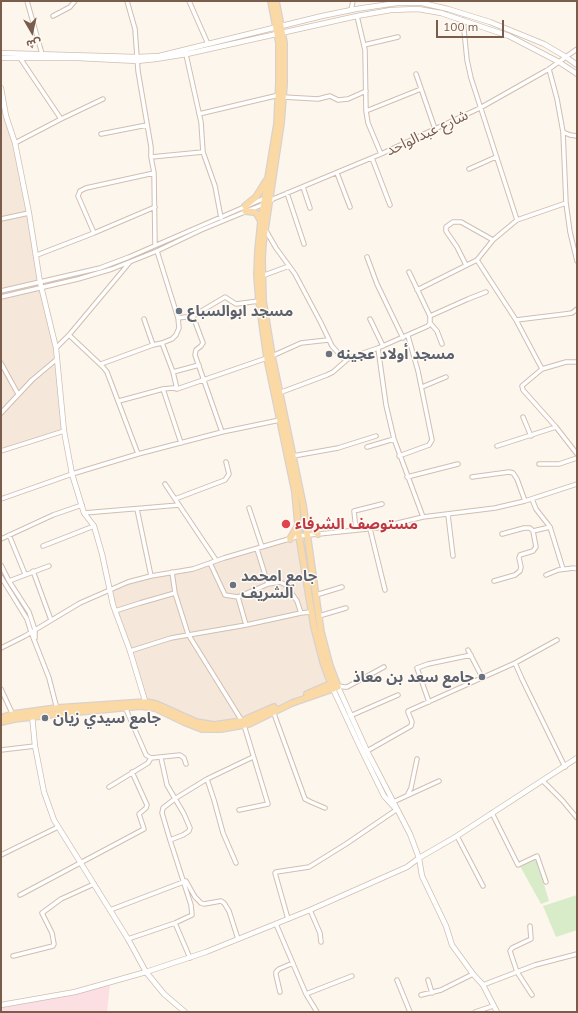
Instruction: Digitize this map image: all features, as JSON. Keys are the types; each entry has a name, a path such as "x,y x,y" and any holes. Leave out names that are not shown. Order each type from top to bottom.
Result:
{"main road":[{"path":"271,1 284,52 281,123 268,200 262,252 263,301 269,357 279,393 303,505 324,646 334,685"},
{"path":"276,1 278,26"},
{"path":"281,96 268,179 268,200 261,221 257,275 259,301 280,420 295,492 311,612 320,651 334,685"},
{"path":"261,221 257,214 245,209 268,179"},
{"path":"290,539 295,532 298,522"},
{"path":"305,523 318,534"},
{"path":"1,718 57,711 146,704 202,729 221,729 243,723 334,685"},
{"path":"243,723 334,685"},
{"path":"57,711 125,708 146,704"},
{"path":"1,722 14,716"}],"street":[{"path":"27,1 42,54"},
{"path":"53,16 70,7 75,1"},
{"path":"127,1 135,29 138,70 152,147 151,157 154,173 155,245"},
{"path":"189,1 208,44"},
{"path":"351,10 353,1"},
{"path":"186,52 208,44 278,26 351,10 397,2 422,4 448,9 490,22 544,44 577,65"},
{"path":"1,58 137,59 186,52 390,10 418,9 441,13 510,36 559,62 577,74"},
{"path":"357,16 364,46 366,111 368,123 381,154"},
{"path":"463,20 469,70 517,220"},
{"path":"364,46 398,37"},
{"name":"شارع عبدالواحد","path":"221,219 337,173 435,130 480,108 549,69 577,48"},
{"path":"186,52 201,122 203,152 214,186 221,219"},
{"path":"1,53 137,59"},
{"path":"20,58 61,119"},
{"path":"549,69 557,99 563,132 566,203 570,232 577,261"},
{"path":"416,74 435,130"},
{"path":"1,88 3,116 15,143 37,255 41,284 56,348 64,431 72,474 84,513 94,526 115,611 130,651 146,704"},
{"path":"366,111 422,89"},
{"path":"199,114 281,96 318,98 330,96 338,100 366,91"},
{"path":"15,143 103,99"},
{"path":"101,134 147,125"},
{"path":"563,132 577,136"},
{"path":"151,157 203,152"},
{"path":"469,169 496,157"},
{"path":"372,158 390,205"},
{"path":"94,233 78,196 80,191 154,173"},
{"path":"337,173 350,207"},
{"path":"303,187 310,208"},
{"path":"287,193 304,244"},
{"path":"417,290 477,260 494,240 517,220 566,203"},
{"path":"37,255 155,207"},
{"path":"1,218 29,213"},
{"path":"1,297 41,284 100,268 221,219"},
{"path":"1,291 78,279 112,269 157,251 221,219"},
{"path":"466,265 457,247 446,231 446,227 453,222 461,222 494,240"},
{"path":"265,228 276,248 289,266 321,323 328,340 336,352 346,360"},
{"path":"101,364 162,343 172,339 176,335 179,328 178,318 157,251"},
{"path":"366,257 377,284 403,338"},
{"path":"477,260 516,320 542,369"},
{"path":"56,348 69,335 130,261"},
{"path":"262,276 289,266"},
{"path":"279,393 328,376 346,360 426,328 430,323 430,316 409,272"},
{"path":"430,316 486,292"},
{"path":"178,318 193,316 223,297 236,304 259,301"},
{"path":"516,320 572,313 577,310"},
{"path":"193,316 203,343 196,350 195,354 222,432"},
{"path":"144,319 153,345"},
{"path":"370,319 380,347 386,405 394,439 423,517"},
{"path":"430,323 437,331 442,344"},
{"path":"69,335 101,364 108,374 138,454"},
{"path":"400,456 429,445 431,442 422,387 408,336"},
{"path":"119,401 163,389 177,389 204,381 269,357 301,343 328,340"},
{"path":"162,343 173,372 177,389"},
{"path":"1,413 32,380 57,359"},
{"path":"577,362 566,362 542,369 523,385 523,388 577,454"},
{"path":"1,363 18,394"},
{"path":"173,372 199,365"},
{"path":"422,387 446,377"},
{"path":"163,389 181,443"},
{"path":"523,417 531,436"},
{"path":"1,499 72,474 138,454 222,432 280,420"},
{"path":"497,446 556,427"},
{"path":"1,451 64,431"},
{"path":"293,456 338,448 376,436"},
{"path":"367,447 394,439"},
{"path":"539,464 559,464 577,458"},
{"path":"175,499 225,480 229,474 226,462"},
{"path":"408,477 458,464"},
{"path":"472,477 510,472 513,473 517,479 525,501"},
{"path":"165,484 216,560"},
{"path":"1,648 80,604 128,582 151,576 193,569 216,560 307,534 370,529 423,517 495,508 532,499 577,484"},
{"path":"532,499 536,510 550,527 563,569"},
{"path":"1,539 53,515 82,504"},
{"path":"356,530 354,511 382,504"},
{"path":"84,513 179,505"},
{"path":"249,508 262,547"},
{"path":"137,509 151,576"},
{"path":"448,514 453,556"},
{"path":"43,546 94,526"},
{"path":"494,581 516,575 520,571 521,567 519,558 520,555 533,550 536,547 533,532 527,527 502,534"},
{"path":"533,532 550,527"},
{"path":"370,529 385,590"},
{"path":"8,535 25,574"},
{"path":"257,548 268,584"},
{"path":"210,563 225,595 238,597 268,584 280,582 286,584 297,601 302,613"},
{"path":"1,565 9,581 29,612 35,640 49,678 57,711"},
{"path":"9,581 49,566"},
{"path":"546,575 563,569 577,568"},
{"path":"33,571 51,620"},
{"path":"172,572 175,593 188,634 243,723 268,804 239,810"},
{"path":"1,577 3,584 28,618 33,631"},
{"path":"316,594 342,587"},
{"path":"115,611 175,593"},
{"path":"238,597 246,625"},
{"path":"319,616 346,608"},
{"path":"130,651 154,642 188,634 246,625 311,612"},
{"path":"367,751 411,726 412,722 408,711 515,663 557,640"},
{"path":"468,650 482,677"},
{"path":"429,702 417,668 428,664 471,656"},
{"path":"515,663 565,767"},
{"path":"334,685 344,687 347,686 384,667"},
{"path":"334,685 392,803 410,834 419,858 422,876 446,926 452,945 473,974 484,985 497,1012"},
{"path":"334,685 360,747 384,796 392,803"},
{"path":"1,689 14,716"},
{"path":"350,716 398,695"},
{"path":"125,708 146,755 151,758 180,755 184,758 186,764"},
{"path":"273,711 305,799 325,808"},
{"path":"32,714 35,746 44,792 58,827 110,910 146,972 164,994 186,1012"},
{"path":"1,750 35,746"},
{"path":"128,940 175,923 192,915 192,908 161,810 176,798 207,779 253,756"},
{"path":"109,787 148,763 151,758"},
{"path":"161,758 167,785 176,798 190,828 186,833 170,840"},
{"path":"407,795 411,788 418,759"},
{"path":"1,1005 75,992 146,972 190,958 310,910 392,875 407,867 576,760"},
{"path":"20,895 144,829 139,814 146,808 147,805 132,772"},
{"path":"207,779 223,833 236,863"},
{"path":"542,781 562,800 577,818"},
{"path":"392,803 439,782"},
{"path":"288,919 275,874 276,872 309,867 346,844 396,809"},
{"path":"492,813 518,865 537,856 546,882"},
{"path":"1,855 58,827"},
{"path":"457,836 483,886"},
{"path":"110,910 183,881"},
{"path":"183,881 186,881 195,898 201,903 224,903 229,911 238,939"},
{"path":"13,956 53,946 52,933 42,913 61,899 94,884"},
{"path":"310,910 320,933 321,942"},
{"path":"175,923 190,958"},
{"path":"276,924 306,994 317,1012"},
{"path":"530,926 531,939 510,950 517,972 532,995"},
{"path":"484,985 517,972 577,954"},
{"path":"280,992 276,972 279,969 293,963"},
{"path":"421,995 441,990 473,974"},
{"path":"306,994 352,976"},
{"path":"397,980 410,1012"},
{"path":"428,980 432,993"},
{"path":"475,1012 493,1006"}],"shaded area":[{"path":"1,89 15,143 40,282 1,291"},
{"path":"42,287 56,348 64,431 1,451 1,297"},
{"path":"299,537 311,613 331,684 287,701 247,719 208,724 147,701 110,590 129,582 154,576 193,570"},
{"path":"110,984 107,1012 1,1012 1,1007 76,994"}],"green space":[{"path":"536,858 549,901 541,904 520,866"},
{"path":"577,895 577,930 556,937 543,906"}],"place":[{"name":"مسجد ابوالسباع","path":"179,311"},
{"name":"مسجد أولاد عجينه","path":"329,354"},
{"name":"مستوصف الشرفاء","path":"286,524"},
{"name":"جامع امحمد الشريف","path":"233,585"},
{"name":"جامع سعد بن معاذ","path":"482,677"},
{"name":"جامع سيدي زيان","path":"45,718"}]}
